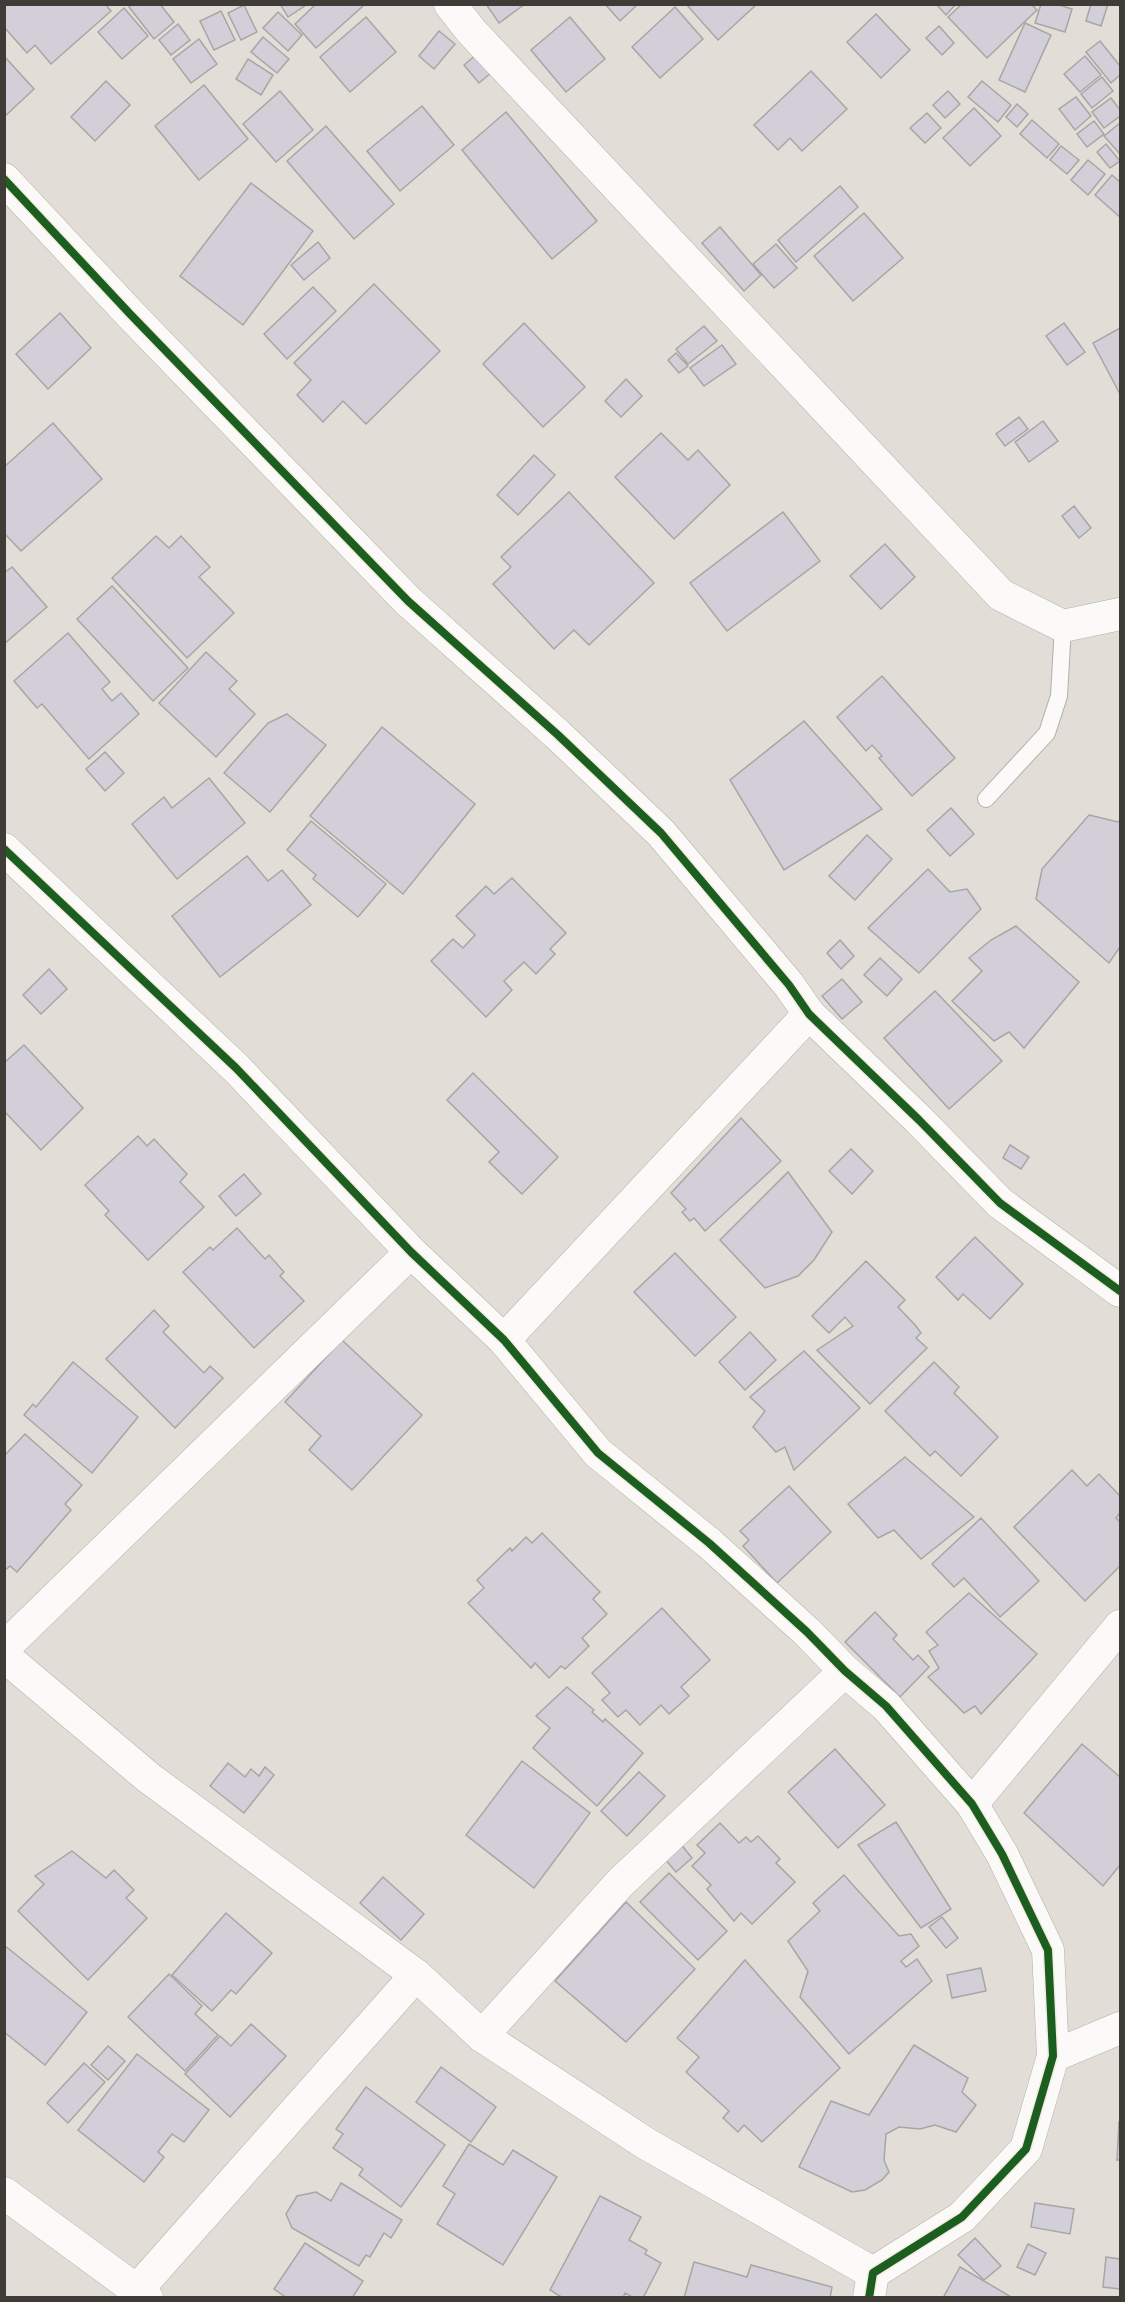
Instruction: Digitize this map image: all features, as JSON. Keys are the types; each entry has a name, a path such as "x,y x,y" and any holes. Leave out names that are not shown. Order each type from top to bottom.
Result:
{"street":[{"path":"450,4 472,33 1001,595 1063,626 1120,614"},
{"path":"4,179 131,315 408,601 558,735 661,833 789,986 809,1014 1000,1203 1120,1291"},
{"path":"4,849 236,1068 411,1252 504,1340 598,1453 709,1542 807,1632 845,1671 886,1706 972,1804 1002,1854 1048,1950 1053,2056 1026,2149 962,2217 871,2285 645,2143 482,2036 416,1975 149,1778 4,1656"},
{"path":"504,1340 809,1014"},
{"path":"4,1648 411,1252"},
{"path":"972,1804 1120,1626"},
{"path":"482,2036 620,1882 845,1671"},
{"path":"4,2193 142,2294 416,1975"},
{"path":"1053,2056 1120,2028"}],"lane":[{"path":"986,799 1047,733 1059,696 1063,626"}],"building":[{"path":"4,4 105,4 111,11 51,64 35,45 27,53 4,27"},
{"path":"132,4 160,4 174,22 154,39 129,7"},
{"path":"280,4 306,4 306,5 288,17"},
{"path":"316,4 362,4 363,6 316,48 295,24"},
{"path":"486,4 525,4 499,23"},
{"path":"605,4 638,4 620,21"},
{"path":"686,4 757,4 718,40"},
{"path":"936,4 956,4 946,15"},
{"path":"962,4 1031,4 1037,10 987,58 948,17"},
{"path":"1041,4 1056,4 1072,9 1065,32 1035,23"},
{"path":"1091,4 1108,4 1101,26 1086,21"},
{"path":"244,5 257,32 241,40 228,13"},
{"path":"675,7 703,39 660,78 632,47"},
{"path":"124,8 148,36 122,59 98,32"},
{"path":"221,11 235,40 214,50 200,21"},
{"path":"278,12 302,35 288,51 263,28"},
{"path":"876,14 910,50 881,78 847,42"},
{"path":"366,17 396,52 350,92 320,57"},
{"path":"570,17 605,59 566,92 531,50"},
{"path":"1025,23 1051,35 1025,92 999,80"},
{"path":"178,24 190,40 171,55 159,40"},
{"path":"939,26 954,43 942,55 926,38"},
{"path":"439,31 455,44 434,69 419,56"},
{"path":"263,37 289,59 277,73 251,52"},
{"path":"199,39 217,64 191,83 173,59"},
{"path":"1100,41 1120,66 1120,75 1111,83 1086,52"},
{"path":"477,54 492,72 479,83 464,65"},
{"path":"4,56 34,89 4,117"},
{"path":"1085,56 1101,75 1080,92 1064,74"},
{"path":"248,59 273,75 261,95 236,79"},
{"path":"811,71 847,109 802,151 790,138 778,150 754,125"},
{"path":"1102,77 1113,91 1092,108 1081,94"},
{"path":"106,81 130,105 95,141 71,117"},
{"path":"982,81 1011,105 998,122 968,97"},
{"path":"204,85 248,139 199,180 155,126"},
{"path":"280,91 313,130 276,162 243,124"},
{"path":"948,91 960,104 945,118 933,105"},
{"path":"1076,97 1091,116 1075,130 1059,109"},
{"path":"1111,98 1120,110 1120,116 1104,128 1092,112"},
{"path":"1017,104 1028,114 1017,127 1006,117"},
{"path":"422,106 454,145 400,191 367,151"},
{"path":"974,108 1001,136 970,166 943,138"},
{"path":"506,112 597,221 552,259 462,150"},
{"path":"927,113 941,128 925,143 910,128"},
{"path":"1032,120 1059,144 1047,158 1020,134"},
{"path":"1094,121 1104,134 1087,147 1077,134"},
{"path":"1120,123 1120,152 1119,153 1104,136"},
{"path":"326,126 394,204 354,239 287,161"},
{"path":"1106,144 1120,161 1110,168 1097,152"},
{"path":"1061,146 1079,160 1067,174 1050,160"},
{"path":"1088,160 1105,174 1088,195 1071,180"},
{"path":"1112,175 1120,182 1120,217 1095,195"},
{"path":"251,183 313,231 243,325 180,276"},
{"path":"840,186 858,207 796,262 778,240"},
{"path":"864,213 903,258 853,301 814,256"},
{"path":"720,227 761,275 744,291 702,243"},
{"path":"318,242 330,258 304,280 291,265"},
{"path":"776,244 797,268 774,288 753,264"},
{"path":"374,284 440,351 366,424 343,401 323,422 297,395 311,380 294,363"},
{"path":"313,287 336,311 287,359 264,334"},
{"path":"60,313 91,348 48,389 16,354"},
{"path":"524,323 585,387 543,427 483,364"},
{"path":"1064,323 1085,352 1067,365 1046,336"},
{"path":"704,326 717,341 688,364 676,349"},
{"path":"1120,328 1120,394 1093,343"},
{"path":"722,345 736,364 704,386 690,368"},
{"path":"676,353 688,366 679,373 668,360"},
{"path":"626,379 642,396 621,417 605,401"},
{"path":"1019,417 1028,429 1005,446 996,434"},
{"path":"1043,421 1058,441 1029,462 1015,442"},
{"path":"53,423 102,479 21,551 4,533 4,467"},
{"path":"661,433 688,460 698,450 730,485 674,539 615,477"},
{"path":"534,455 555,475 518,515 497,495"},
{"path":"569,492 654,583 589,645 574,630 554,649 493,584 511,567 501,557"},
{"path":"1074,506 1091,528 1079,538 1062,516"},
{"path":"783,512 820,561 727,631 690,583"},
{"path":"156,536 169,548 181,536 210,567 199,577 234,613 187,658 112,578"},
{"path":"885,544 915,577 881,609 850,576"},
{"path":"12,567 47,607 4,644 4,573"},
{"path":"112,586 188,668 153,701 77,619"},
{"path":"68,633 110,682 102,689 112,701 121,693 139,714 89,759 42,704 37,708 14,681"},
{"path":"206,652 237,681 229,689 255,714 216,757 159,703"},
{"path":"882,676 955,758 912,796 879,758 882,756 872,745 866,751 837,717"},
{"path":"287,714 326,745 270,812 224,773 268,723"},
{"path":"804,721 882,809 784,870 730,780"},
{"path":"382,727 475,804 403,894 310,816"},
{"path":"105,752 124,773 105,791 86,769"},
{"path":"209,778 245,823 177,879 132,824 164,797 172,808"},
{"path":"951,808 974,834 950,856 927,830"},
{"path":"1089,815 1118,822 1120,820 1120,947 1109,963 1036,899 1042,869"},
{"path":"311,821 386,884 358,917 313,879 316,875 287,850"},
{"path":"867,835 892,859 855,900 829,876"},
{"path":"247,856 268,881 282,870 311,905 220,977 172,916"},
{"path":"928,869 950,892 967,889 981,909 919,973 868,928"},
{"path":"512,878 566,933 550,949 555,954 536,974 524,962 504,981 512,990 486,1017 431,961 453,939 463,948 475,935 456,916 486,886 494,894"},
{"path":"1016,926 1079,982 1024,1048 1009,1032 994,1041 952,1001 982,971 969,958 991,940"},
{"path":"840,940 854,956 841,969 827,953"},
{"path":"880,958 902,979 887,996 864,975"},
{"path":"49,969 67,989 41,1014 23,995"},
{"path":"842,979 862,1002 842,1019 822,996"},
{"path":"935,991 1002,1061 949,1109 884,1038"},
{"path":"24,1045 83,1108 41,1150 4,1111 4,1063"},
{"path":"473,1073 558,1157 522,1194 489,1162 499,1152 447,1100"},
{"path":"741,1118 781,1161 705,1231 694,1218 690,1221 682,1212 686,1209 671,1193"},
{"path":"138,1136 147,1146 154,1139 187,1174 180,1182 204,1207 148,1260 105,1215 109,1211 85,1185"},
{"path":"1010,1145 1029,1157 1021,1169 1003,1158"},
{"path":"851,1149 873,1171 852,1194 829,1171"},
{"path":"788,1172 832,1232 814,1260 798,1276 765,1288 720,1240"},
{"path":"244,1174 261,1194 236,1216 219,1196"},
{"path":"237,1228 265,1259 269,1255 284,1272 280,1276 304,1301 254,1348 183,1272 210,1247 213,1250"},
{"path":"975,1237 1023,1284 990,1319 963,1294 958,1300 936,1277"},
{"path":"675,1253 736,1317 695,1356 634,1292"},
{"path":"866,1261 905,1300 898,1307 921,1333 916,1338 927,1348 870,1404 817,1350 853,1326 845,1317 829,1333 812,1316"},
{"path":"154,1310 169,1326 163,1332 204,1373 210,1366 223,1378 175,1428 106,1359"},
{"path":"750,1332 776,1360 745,1390 719,1362"},
{"path":"342,1340 422,1415 352,1490 309,1450 321,1436 285,1402"},
{"path":"804,1351 860,1408 794,1470 785,1447 776,1452 753,1427 765,1411 750,1397"},
{"path":"73,1362 138,1417 92,1473 24,1415 33,1404 36,1407"},
{"path":"934,1362 959,1387 954,1393 998,1437 961,1476 935,1451 930,1456 885,1411"},
{"path":"25,1434 82,1485 65,1504 71,1510 17,1572 10,1566 4,1571 4,1456"},
{"path":"905,1457 974,1517 921,1559 894,1530 878,1538 848,1504"},
{"path":"1072,1470 1087,1486 1099,1474 1120,1496 1120,1513 1116,1518 1120,1522 1120,1566 1085,1601 1014,1527"},
{"path":"789,1486 831,1532 777,1583 743,1546 749,1540 740,1531"},
{"path":"981,1518 1039,1581 1000,1617 964,1578 954,1587 932,1564"},
{"path":"542,1533 600,1592 593,1599 607,1614 582,1638 589,1646 565,1669 561,1666 549,1678 535,1663 531,1668 468,1603 484,1588 477,1580 510,1548 512,1551 526,1537 532,1543"},
{"path":"969,1593 1037,1654 981,1714 975,1706 964,1713 928,1677 939,1668 929,1651 938,1645 926,1632"},
{"path":"662,1608 710,1660 681,1687 689,1696 669,1714 661,1705 640,1725 626,1710 618,1717 602,1700 610,1693 592,1673"},
{"path":"875,1612 897,1635 893,1639 913,1660 918,1655 929,1667 900,1697 845,1642"},
{"path":"567,1687 594,1710 592,1712 603,1722 605,1719 643,1753 597,1806 533,1748 550,1728 536,1716"},
{"path":"1082,1744 1120,1777 1120,1865 1103,1886 1024,1813"},
{"path":"835,1749 885,1805 838,1848 788,1792"},
{"path":"522,1761 590,1813 534,1888 466,1835"},
{"path":"228,1763 245,1777 251,1769 259,1776 265,1767 274,1775 244,1813 210,1786"},
{"path":"639,1772 665,1796 627,1836 601,1811"},
{"path":"896,1822 951,1909 921,1928 858,1845"},
{"path":"720,1823 739,1843 746,1837 751,1842 758,1836 780,1859 776,1863 795,1882 752,1924 741,1913 734,1921 707,1889 711,1885 692,1866 705,1853 697,1845"},
{"path":"680,1843 692,1858 676,1872 664,1858"},
{"path":"72,1851 106,1878 114,1870 134,1890 126,1898 147,1918 88,1980 18,1911 44,1884 35,1876"},
{"path":"669,1873 727,1931 698,1960 640,1902"},
{"path":"844,1875 899,1936 911,1934 919,1946 901,1961 906,1967 917,1959 932,1981 849,2054 800,1997 808,1971 788,1941 820,1911 813,1903"},
{"path":"383,1877 424,1914 401,1940 360,1903"},
{"path":"626,1902 695,1969 626,2042 555,1981"},
{"path":"226,1913 272,1953 236,1994 231,1990 212,2011 172,1975"},
{"path":"942,1917 958,1938 946,1948 929,1927"},
{"path":"4,1945 87,2012 45,2065 4,2032"},
{"path":"745,1960 840,2068 762,2142 744,2125 738,2132 723,2118 729,2111 686,2072 699,2057 677,2038"},
{"path":"981,1968 986,1991 952,1998 947,1975"},
{"path":"169,1974 202,2006 195,2014 218,2035 185,2071 128,2017"},
{"path":"251,2024 286,2056 230,2117 185,2074 220,2036 231,2046"},
{"path":"914,2045 968,2078 962,2092 976,2105 956,2132 935,2125 920,2129 899,2127 886,2134 884,2160 889,2172 882,2180 865,2190 852,2192 799,2167 831,2101 869,2115"},
{"path":"108,2046 125,2061 108,2080 91,2065"},
{"path":"137,2054 209,2110 184,2142 172,2134 158,2152 164,2157 144,2182 78,2130"},
{"path":"84,2063 105,2082 68,2123 47,2103"},
{"path":"441,2067 496,2107 471,2142 416,2102"},
{"path":"366,2087 445,2145 401,2207 359,2175 363,2169 333,2148 343,2134 336,2129"},
{"path":"1119,2121 1120,2160 1117,2160"},
{"path":"469,2144 503,2165 513,2150 557,2177 503,2265 437,2224 455,2194 443,2186"},
{"path":"341,2183 402,2220 391,2238 384,2233 370,2257 366,2255 359,2266 292,2228 286,2214 297,2196 316,2192 331,2201"},
{"path":"600,2196 641,2217 629,2240 647,2250 645,2254 661,2263 643,2298 634,2298 625,2293 623,2298 563,2298 550,2290"},
{"path":"1035,2203 1074,2209 1070,2234 1031,2227"},
{"path":"975,2238 1001,2266 984,2280 958,2255"},
{"path":"305,2243 363,2281 352,2298 287,2298 274,2289"},
{"path":"1028,2244 1046,2253 1035,2275 1017,2267"},
{"path":"1106,2257 1120,2259 1120,2289 1103,2287"},
{"path":"694,2262 747,2277 751,2265 832,2287 830,2298 684,2298"},
{"path":"960,2267 1013,2298 943,2298"}],"cycle path":[{"path":"4,179 131,315 408,601 558,735 661,833 789,985 809,1014 919,1120 1000,1203 1120,1291"},
{"path":"4,849 236,1068 411,1252 504,1340 598,1453 709,1543 807,1632 845,1671 886,1706 972,1804 1002,1854 1048,1950 1053,2056 1026,2149 962,2217 873,2273 869,2298"}]}
